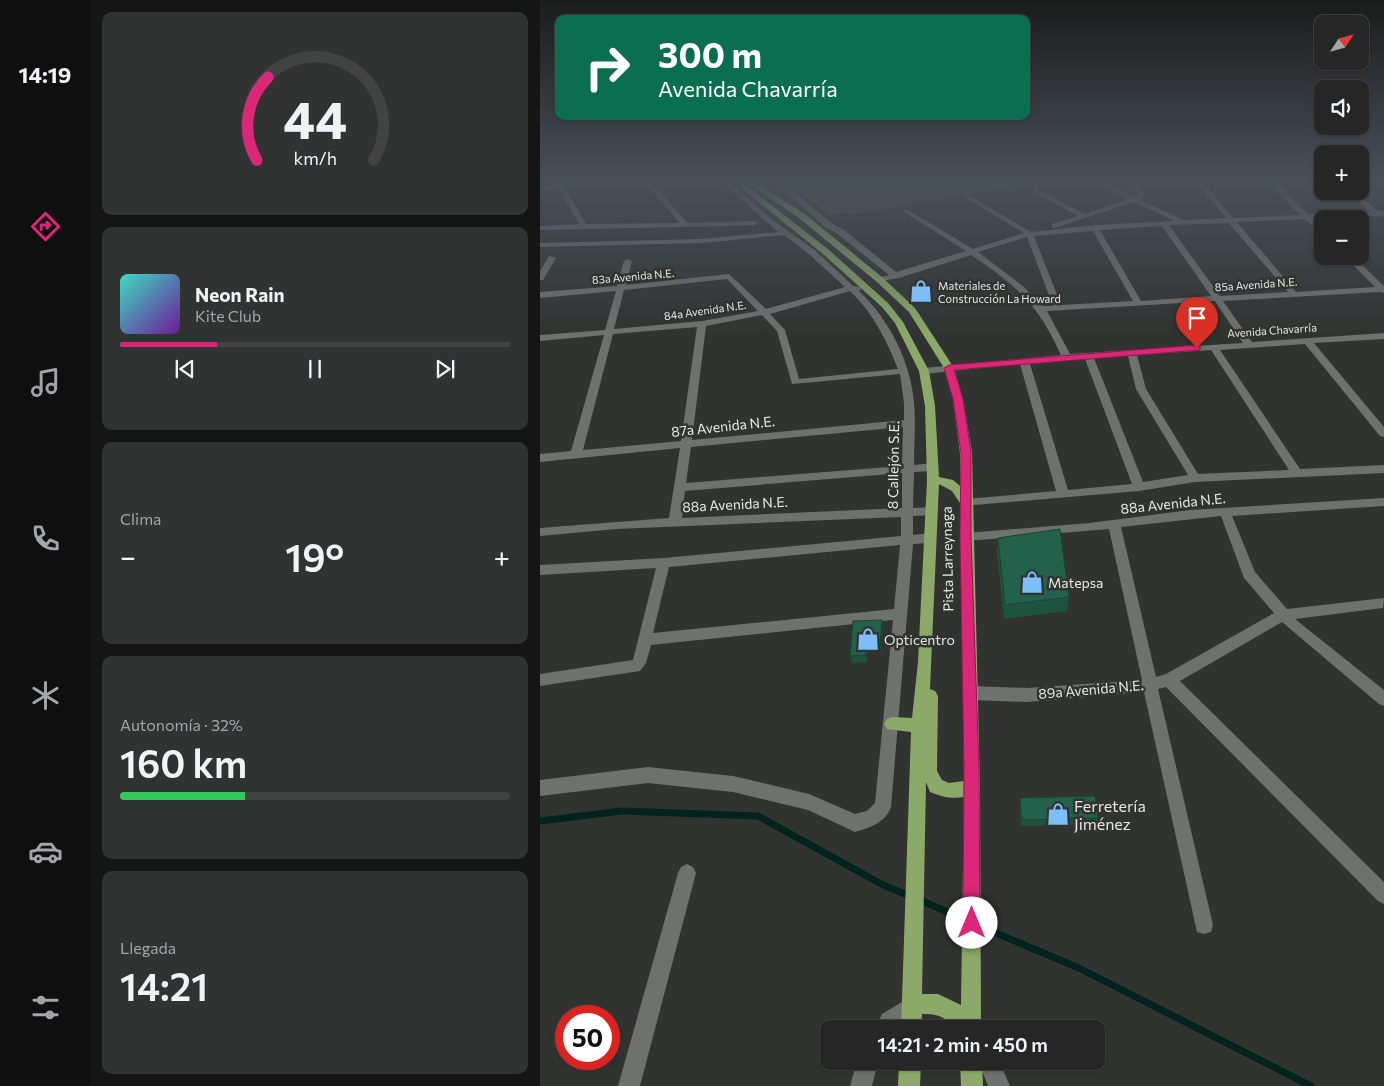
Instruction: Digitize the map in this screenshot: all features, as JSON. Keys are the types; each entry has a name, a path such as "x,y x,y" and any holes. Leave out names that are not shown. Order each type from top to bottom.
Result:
{"main road":[{"name":"Pista Larreynaga","path":"801,233 869,289 899,322 924,371 930,406 933,480 925,662 919,726 911,1020"},
{"name":"Pista Larreynaga","path":"822,233 880,280 916,315 949,368 958,399 966,453 972,788 971,1020"},
{"path":"834,233 859,263"},
{"path":"933,480 951,483 959,490 966,504"},
{"path":"925,662 930,676 929,771 936,786 949,791 972,788"},
{"path":"892,724 919,726"},
{"path":"912,1006 926,1003 942,1004 957,1013 964,1020"},
{"path":"909,1086 910,1070"},
{"path":"971,1070 972,1086"}],"street":[{"path":"540,245 701,241 786,233"},
{"name":"8 Callejón S.E.","path":"540,788 648,775 733,784 809,802 855,823 872,818 883,807 892,724 907,540 909,402 904,371 882,323 852,288 786,233"},
{"path":"842,233 896,276"},
{"path":"940,233 1004,276 1035,302 1054,330 1067,357"},
{"path":"880,280 1034,233"},
{"path":"1030,234 1042,233"},
{"path":"1098,233 1138,303"},
{"path":"1171,233 1249,344"},
{"path":"1242,233 1292,293"},
{"path":"1030,234 1058,308"},
{"path":"540,278 552,258"},
{"path":"576,455 628,261"},
{"path":"1357,265 1383,290"},
{"name":"83a Avenida N.E.","path":"540,295 620,289 729,276 766,312"},
{"name":"84a Avenida N.E.","path":"540,338 702,324 766,312 852,288 869,289"},
{"name":"85a Avenida N.E.","path":"1040,309 1292,293 1383,290"},
{"path":"766,312 781,330 795,382 904,371"},
{"path":"675,522 702,324"},
{"name":"Avenida Chavarría","path":"924,371 1067,357 1384,336"},
{"path":"1307,341 1384,434"},
{"path":"1214,347 1296,472"},
{"path":"1132,353 1141,389 1195,478"},
{"path":"1089,356 1139,487"},
{"path":"1024,361 1063,493"},
{"name":"87a Avenida N.E.","path":"540,458 909,423"},
{"path":"680,487 932,467"},
{"name":"88a Avenida N.E.","path":"966,504 1139,487 1195,478 1384,469"},
{"name":"88a Avenida N.E.","path":"966,536 1114,524 1224,512 1384,502"},
{"name":"88a Avenida N.E.","path":"540,532 675,522 931,511"},
{"path":"1224,512 1249,574 1283,615 1292,625 1384,699"},
{"path":"1114,524 1204,925"},
{"path":"540,570 664,563 930,538"},
{"path":"540,680 628,669 639,662 664,563"},
{"path":"1283,615 1383,603"},
{"path":"645,640 901,614"},
{"name":"89a Avenida N.E.","path":"971,693 1027,694 1134,688 1169,680 1283,615"},
{"path":"1169,680 1384,894"},
{"path":"629,1086 687,873"},
{"path":"891,1020 912,1006"},
{"path":"861,1086 865,1070"},
{"path":"992,1070 999,1086"}],"building":[{"name":"Matepsa","path":"1060,529 1069,597 1005,605 998,538"},
{"name":"Opticentro","path":"882,620 880,644 867,644 866,655 850,656 853,621"},
{"name":"Ferretería Jiménez","path":"1095,796 1098,818 1022,820 1020,798"}],"waterway":[{"path":"540,821 622,811"},
{"path":"622,811 634,811"},
{"path":"622,811 758,816 883,885 910,896"},
{"path":"920,900 968,921"},
{"path":"975,924 1081,969 1311,1086"}],"place":[{"name":"Materiales de Construcción La Howard","path":"921,291"},
{"name":"Matepsa","path":"1032,582"},
{"name":"Opticentro","path":"868,639"},
{"name":"Ferretería Jiménez","path":"1058,814"}],"route":[{"path":"972,923 972,769 966,536 966,453 958,399 949,368 1197,348"}]}
